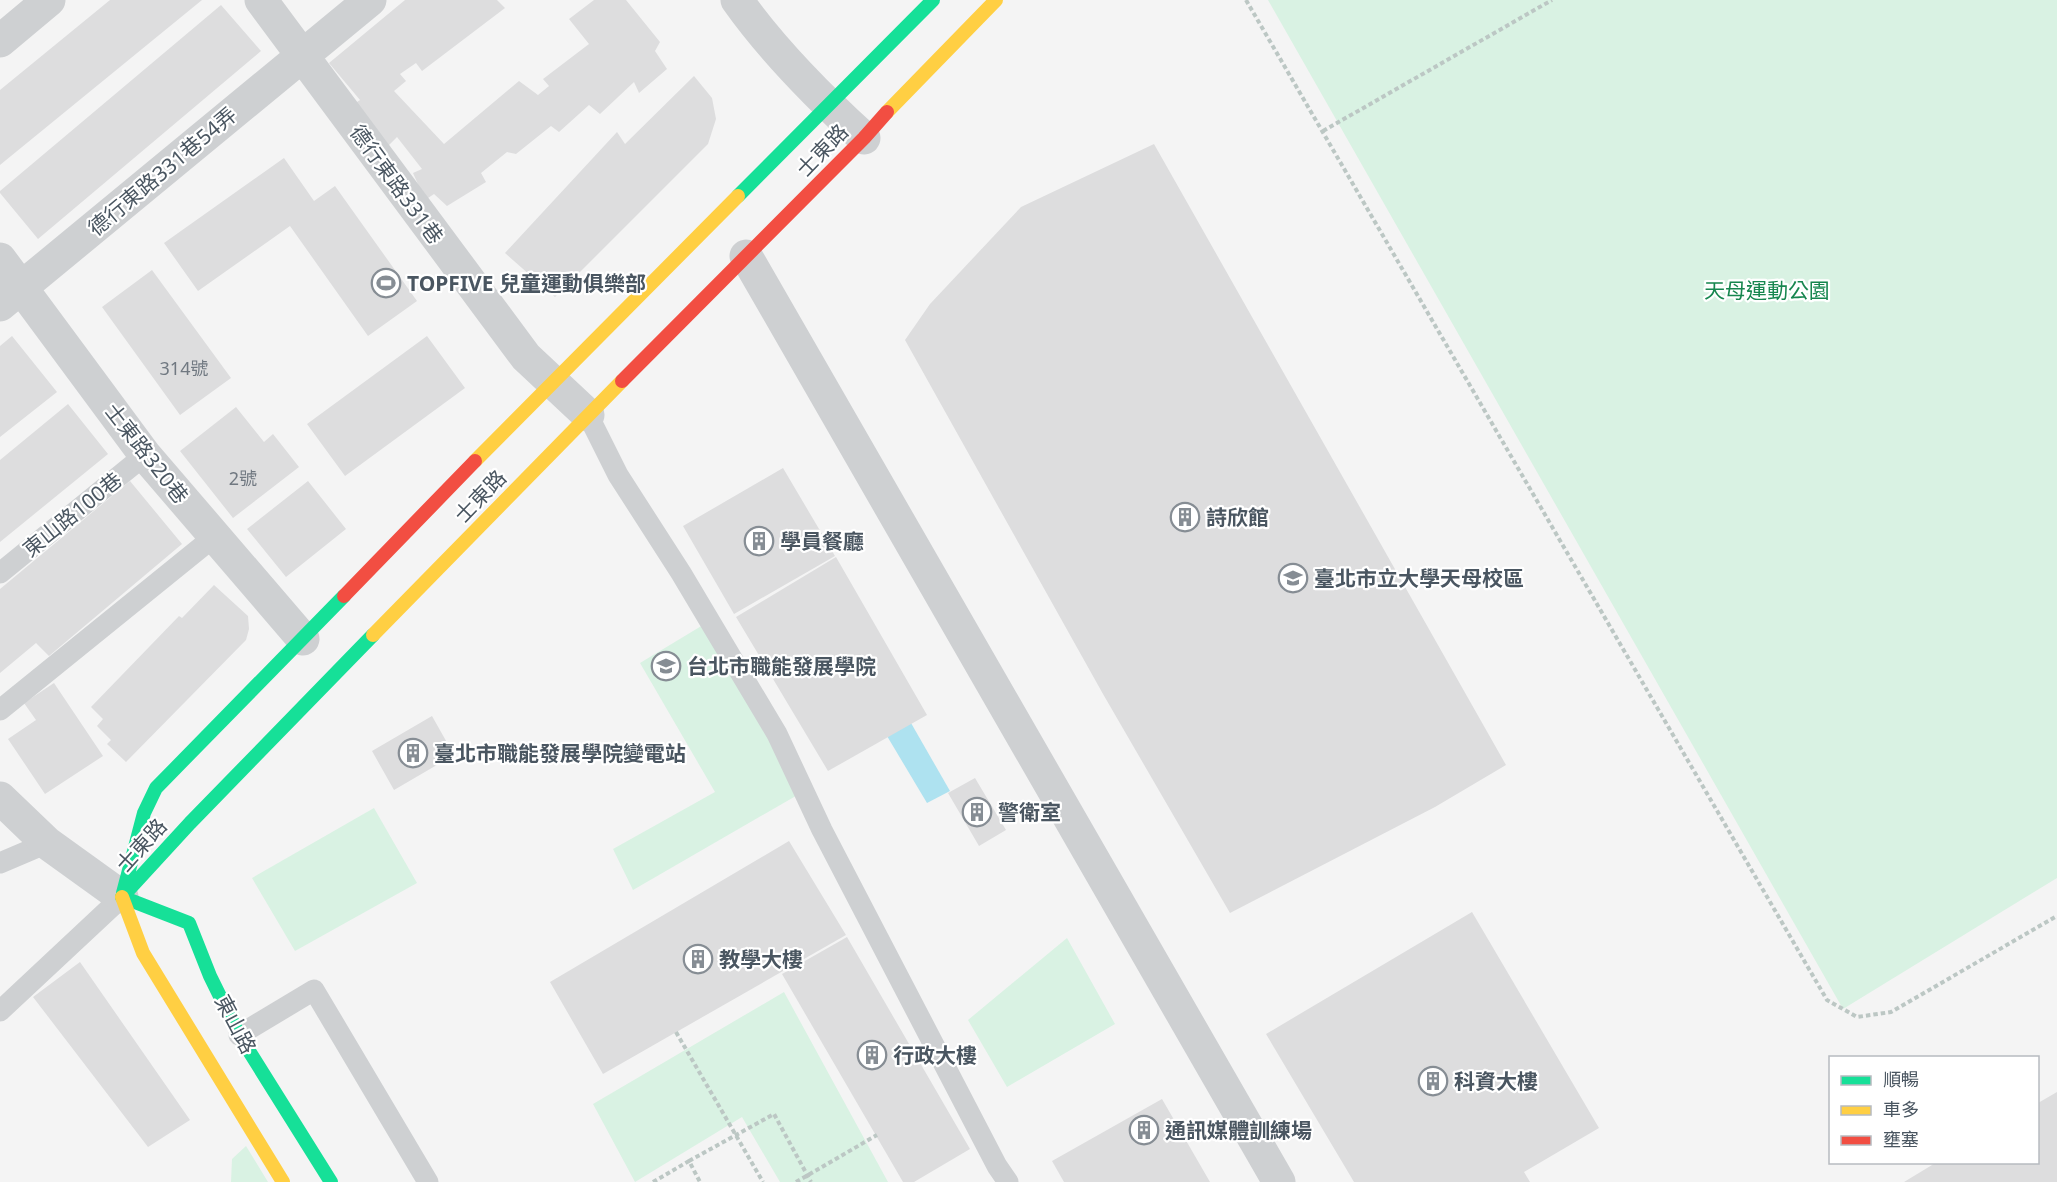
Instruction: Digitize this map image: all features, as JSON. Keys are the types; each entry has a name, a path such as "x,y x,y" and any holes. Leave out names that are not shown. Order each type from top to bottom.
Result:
{"street":[{"path":"0,41 49,0"},
{"name":"德行東路331巷","path":"261,0 526,357 588,415"},
{"name":"德行東路331巷54弄","path":"11,296 370,0"},
{"path":"737,0 753,22 828,105 864,138"},
{"name":"士東路","path":"122,897 144,813 156,788 553,382 933,0"},
{"name":"士東路","path":"122,897 190,823 588,415 864,138 908,89 996,0"},
{"path":"746,256 1279,1182"},
{"name":"士東路320巷","path":"0,259 11,296 303,639"},
{"name":"東山路","path":"0,798 47,843 122,897 189,923 210,976 239,1035 331,1182"},
{"name":"東山路","path":"122,897 143,953 283,1182"}],"lane":[{"path":"588,415 618,475 681,573 777,734 827,840 996,1166 1008,1182"},
{"name":"東山路100巷","path":"0,573 145,455"},
{"path":"0,710 214,536"},
{"path":"0,863 47,843"},
{"path":"0,1011 122,897"},
{"path":"239,1035 315,990 428,1182"}],"path":[{"path":"1246,0 1827,1000 1857,1017 1892,1012 2057,916"},
{"path":"1323,131 1552,0"},
{"path":"676,1032 763,1182"},
{"path":"653,1182 774,1114 811,1182"},
{"path":"796,1182 877,1136"},
{"path":"689,1161 700,1182"}],"green space":[{"name":"天母運動公園","path":"1268,0 2057,0 2057,878 1843,1009"},
{"path":"703,625 801,793 633,890 613,849 715,792 640,663"},
{"path":"374,808 417,883 295,951 252,878"},
{"path":"1067,938 1115,1024 1007,1087 968,1020"},
{"path":"784,992 888,1182 780,1182 742,1117 635,1182 593,1104"},
{"path":"246,1146 268,1182 231,1182 232,1159"}],"water":[{"path":"911,723 950,791 927,803 887,736"}],"building":[{"path":"110,0 202,0 0,165 0,90"},
{"path":"405,0 497,0 505,8 422,71 416,63 400,74 406,81 394,91 444,144 519,81 538,95 549,86 543,79 589,44 569,19 594,0 626,0 660,42 655,51 667,69 639,93 634,82 600,114 589,105 559,132 551,126 516,154 507,152 481,173 486,182 447,206 434,194 425,200 413,173 422,169 397,137 387,147 351,106 360,100 329,63"},
{"path":"221,5 261,51 38,239 0,191"},
{"path":"694,76 712,98 716,119 708,144 555,297 505,253 617,132 625,144"},
{"name":"詩欣館","path":"1154,144 1506,765 1435,807 1230,913 1103,694 905,340 930,304 1021,207"},
{"path":"284,158 314,201 335,186 417,301 368,336 290,226 198,291 164,243"},
{"path":"152,270 231,378 180,415 102,307"},
{"path":"12,336 57,392 0,437 0,346"},
{"path":"427,336 465,388 345,476 307,424"},
{"path":"68,404 108,454 0,542 0,460"},
{"path":"236,407 264,442 273,434 299,467 233,518 180,451"},
{"name":"學員餐廳","path":"783,468 835,556 734,614 683,526"},
{"path":"130,481 182,544 49,656 36,643 0,673 0,589"},
{"path":"308,481 346,529 286,577 247,529"},
{"path":"836,557 927,715 828,771 736,617"},
{"path":"214,585 248,616 249,629 246,640 126,762 107,744 111,740 97,726 103,719 91,707 179,616 182,618"},
{"path":"54,683 103,756 45,794 8,739 36,720 24,703"},
{"name":"臺北市職能發展學院變電站","path":"432,716 454,755 394,790 372,751"},
{"name":"警衛室","path":"975,778 1006,830 979,846 948,793"},
{"name":"教學大樓","path":"789,841 846,935 603,1074 550,982"},
{"name":"科資大樓","path":"1472,912 1599,1128 1524,1172 1530,1182 1354,1182 1266,1034"},
{"name":"行政大樓","path":"847,937 970,1149 914,1182 903,1182 782,974"},
{"path":"80,962 190,1120 148,1147 33,997"},
{"path":"2057,1092 2057,1182 1904,1182 1934,1164 2039,1164 2039,1102"},
{"name":"通訊媒體訓練場","path":"1162,1099 1210,1182 1064,1182 1052,1161"}],"traffic: fast":[{"path":"738,196 933,0"},
{"path":"123,893 144,813 156,788 344,596"},
{"path":"122,897 190,823 373,635"},
{"path":"122,897 189,923 210,976 239,1035 331,1182"}],"traffic: slow":[{"path":"887,112 996,0"},
{"path":"475,461 738,196"},
{"path":"373,635 622,381"},
{"path":"122,897 143,953 283,1182"}],"traffic: jam":[{"path":"622,381 864,138 887,112"},
{"path":"344,596 475,461"}],"place":[{"name":"TOPFIVE 兒童運動俱樂部","path":"386,283"},
{"name":"詩欣館","path":"1185,517"},
{"name":"學員餐廳","path":"759,541"},
{"name":"臺北市立大學天母校區","path":"1293,578"},
{"name":"台北市職能發展學院","path":"666,666"},
{"name":"臺北市職能發展學院變電站","path":"413,753"},
{"name":"警衛室","path":"977,812"},
{"name":"教學大樓","path":"698,959"},
{"name":"行政大樓","path":"872,1055"},
{"name":"科資大樓","path":"1433,1081"},
{"name":"通訊媒體訓練場","path":"1144,1130"}]}
